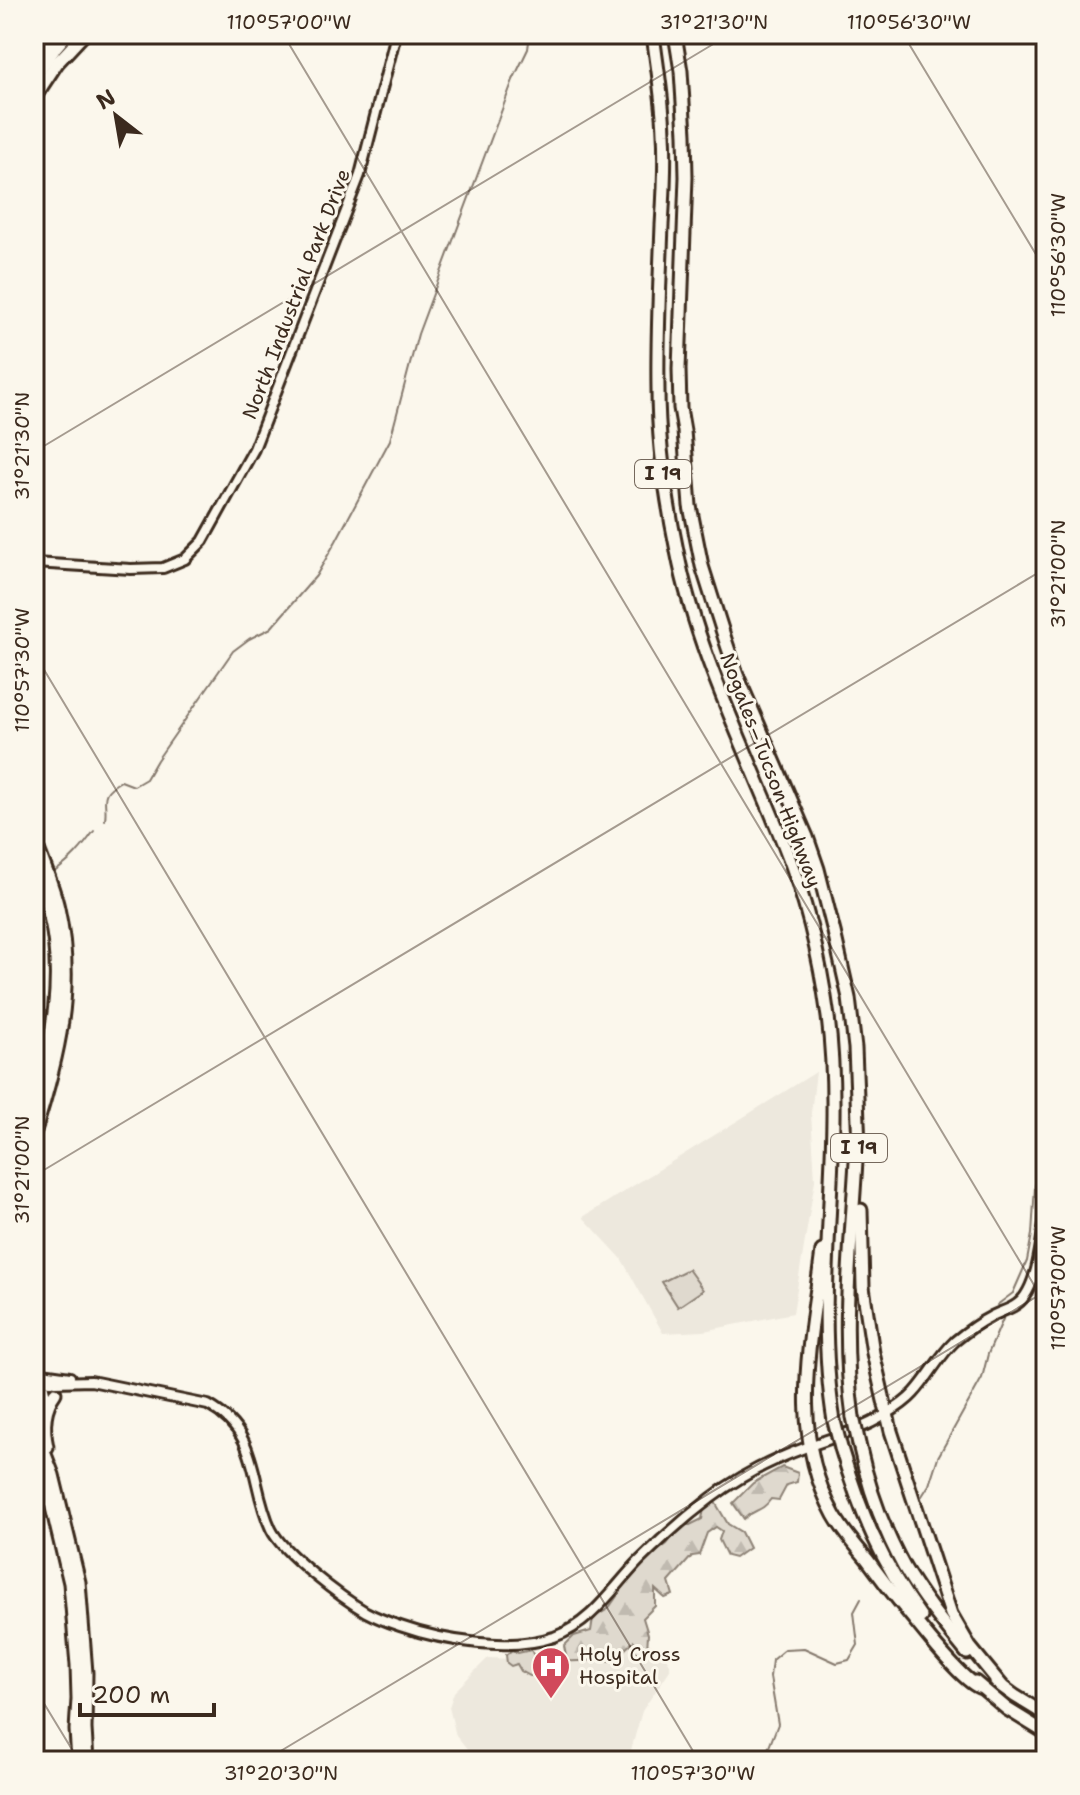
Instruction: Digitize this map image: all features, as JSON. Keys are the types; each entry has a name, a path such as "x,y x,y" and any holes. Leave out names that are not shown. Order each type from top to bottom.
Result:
{"highway":[{"path":"34,64 56,34"},
{"path":"34,78 67,34"},
{"path":"34,97 54,60 76,34"},
{"path":"34,97 57,63 84,34"},
{"name":"Nogales–Tucson Highway","path":"651,34 664,133 658,389 669,512 678,557 703,645 785,847 813,938 827,1013 833,1065 827,1331 829,1389 834,1421 862,1511 887,1566 927,1625 979,1687 1046,1733"},
{"name":"Nogales–Tucson Highway","path":"675,34 681,71 686,177 680,408 690,506 702,566 737,675 818,869 851,1011 859,1146 848,1326 853,1417 867,1477 905,1569 933,1611 983,1671 1046,1715"},
{"path":"34,838 36,856 65,952 65,1000 59,1044 35,1123"},
{"path":"34,1101 50,1043 56,1001 56,949 48,879 36,856"},
{"path":"859,1146 862,1160 863,1287 873,1353 891,1431 946,1602 970,1647 1002,1686"},
{"path":"832,1165 805,1409 809,1446 827,1501 842,1527 923,1631 968,1680 979,1687"},
{"path":"36,1374 44,1394 36,1431 53,1475"},
{"path":"55,1393 49,1401 44,1428 79,1582 86,1673 87,1761"},
{"path":"34,1448 57,1522 70,1583 77,1665 78,1761"}],"street":[{"name":"North Industrial Park Drive","path":"34,563 149,569 175,564 195,552 203,541 260,435 360,175 396,34"},
{"path":"36,1374 56,1382 86,1380 183,1399 219,1411 240,1432 247,1447 264,1509 279,1542 345,1599 377,1617 418,1631 461,1640 509,1644 539,1641 557,1636 590,1615 640,1560 715,1495 761,1467 858,1429 887,1414 913,1394 953,1343 1026,1296 1033,1280 1046,1208"},
{"path":"39,1406 69,1386 101,1384"}],"shaded area":[{"path":"816,1072 811,1113 815,1180 793,1313 704,1331 663,1333 621,1258 583,1217"},
{"name":"Holy Cross Hospital","path":"634,1632 664,1655 670,1670 642,1711 628,1761 476,1761 456,1736 449,1707 454,1692 488,1658 542,1660 574,1655"}],"green space":[{"path":"688,1269 703,1290 678,1307 662,1282"},
{"path":"782,1467 798,1473 797,1482 787,1485 779,1500 771,1499 744,1519 733,1503 753,1483"},
{"path":"715,1502 728,1524 741,1532 749,1548 735,1558 727,1556 719,1540 722,1531 716,1527 707,1533 699,1555 692,1556 669,1582 673,1595 665,1598 655,1589 655,1606 643,1618 648,1634 647,1650 634,1641 612,1661 567,1661 564,1646 574,1636 591,1631 593,1618 608,1609 648,1558 667,1544 682,1525 702,1519 704,1509"},
{"path":"512,1650 518,1653 531,1650 542,1669 537,1675 530,1676 521,1671 517,1664 511,1666 507,1663 506,1655"}],"waterway":[{"path":"105,820 105,798 109,790 121,781 134,786 146,779 233,651 271,628 316,576 336,541 390,440 418,334 513,80 528,49 530,34"},
{"path":"54,872 76,854 94,831"},
{"path":"1000,1310 997,1305 1013,1293 1027,1261 1032,1234 1035,1186 1043,1159 1039,1086 1046,1038"},
{"path":"922,1496 938,1457 982,1378 1002,1316"},
{"path":"755,1761 769,1747 778,1724 770,1677 772,1660 785,1649 804,1648 837,1663 849,1660 858,1645 854,1612 861,1599"}],"place":[{"name":"Holy Cross Hospital","path":"551,1700"}]}
